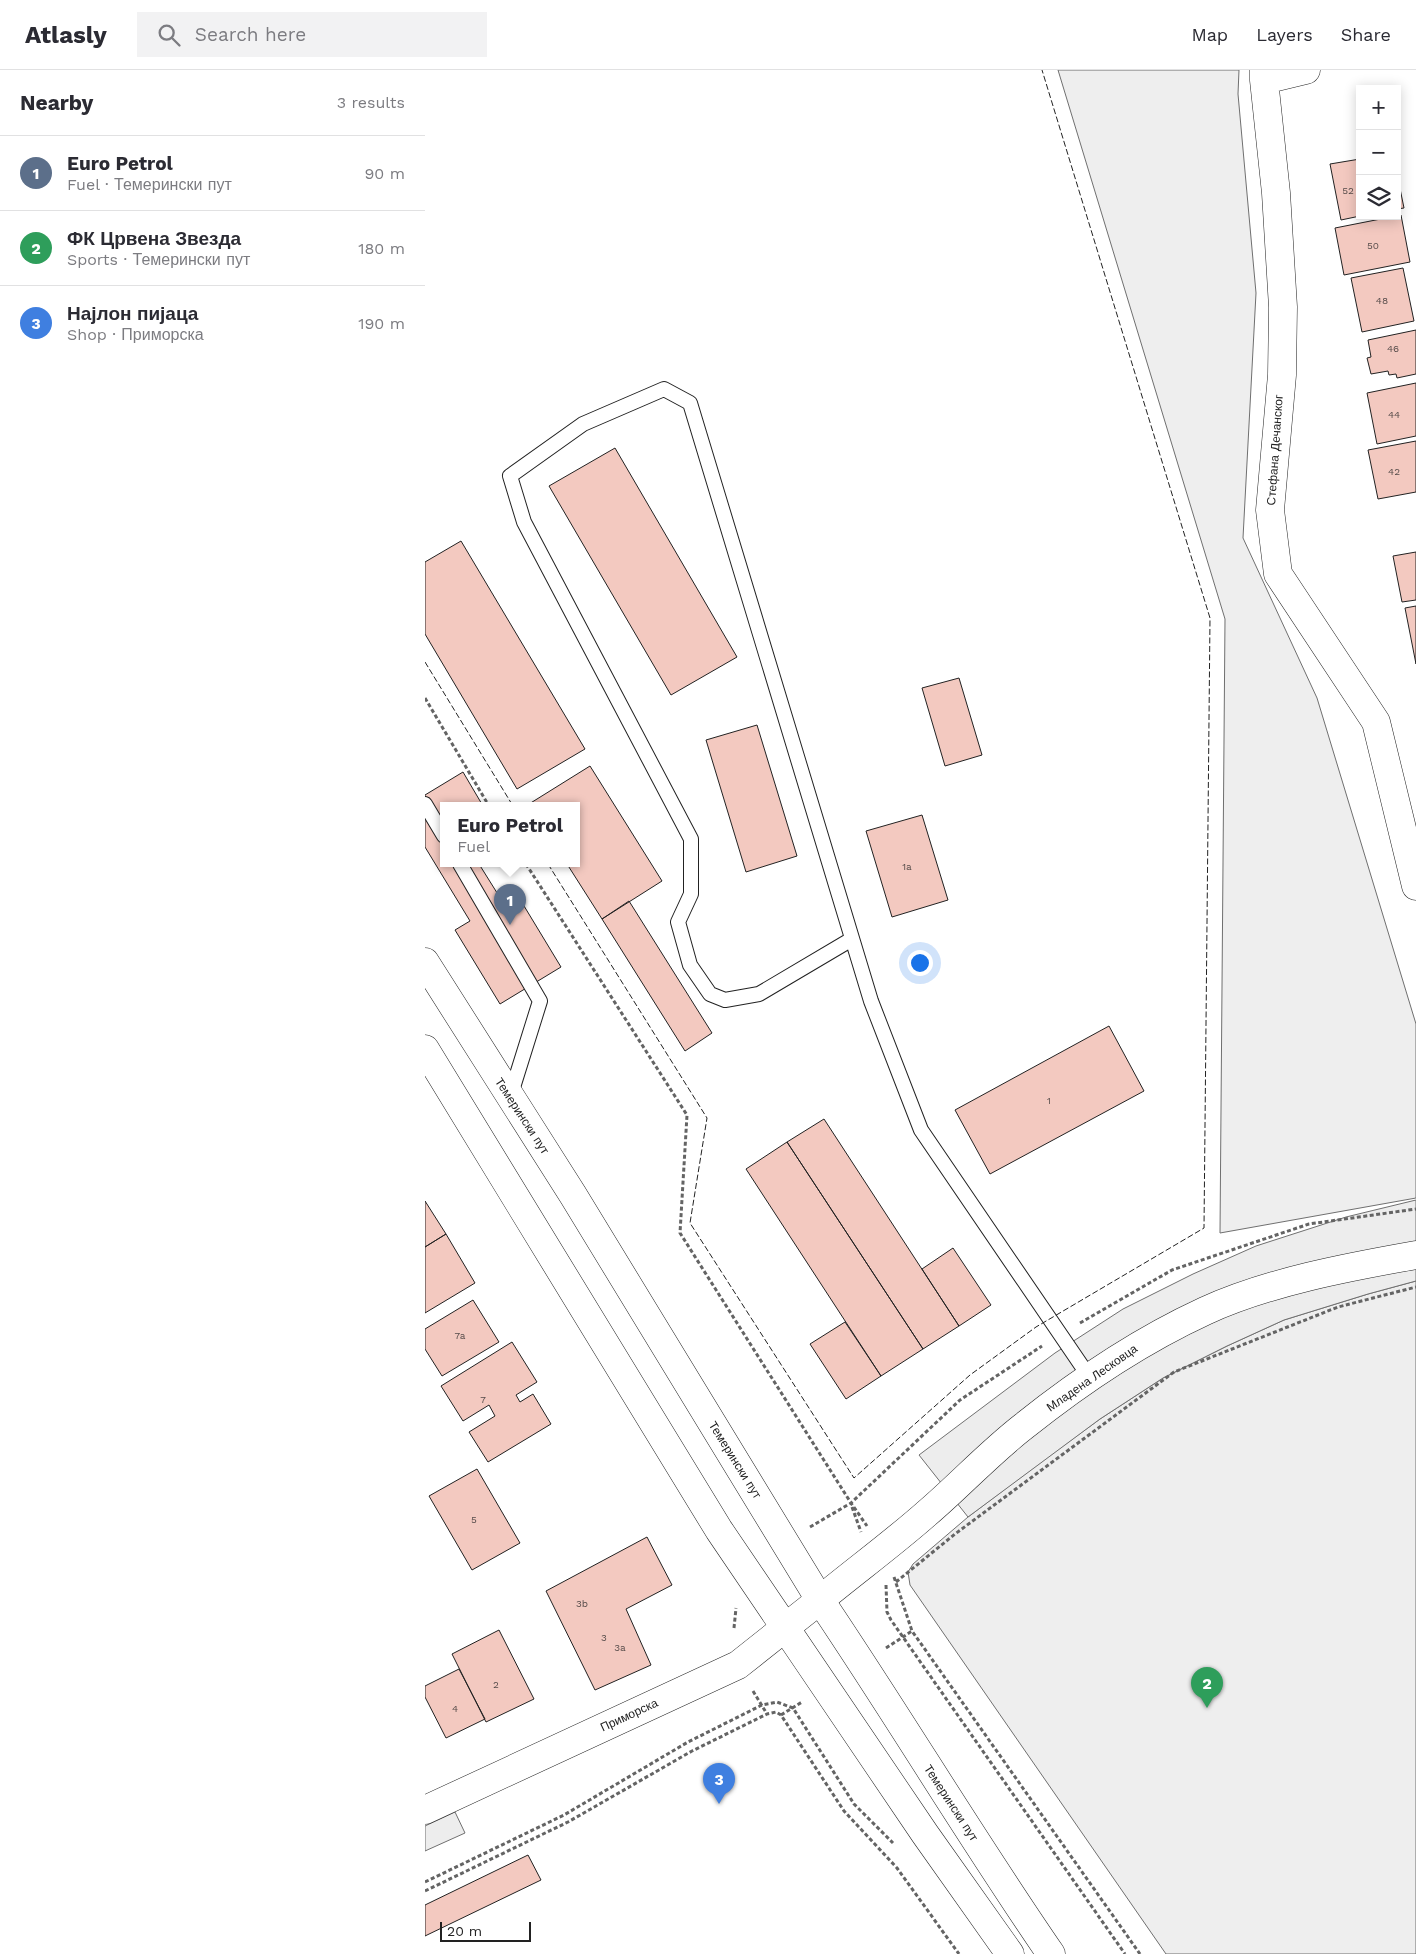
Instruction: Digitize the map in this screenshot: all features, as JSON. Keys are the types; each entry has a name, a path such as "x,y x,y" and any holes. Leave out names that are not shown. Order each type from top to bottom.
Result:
{"main road":[{"path":"1264,75 1307,70"},
{"name":"Стефана Дечанског","path":"1264,75 1276,193 1283,307 1281,375 1270,510 1278,574 1377,722 1416,886"},
{"name":"Темерински пут","path":"425,962 509,1098 573,1195 820,1600 863,1663 955,1809 1051,1954"},
{"path":"425,1049 704,1506 925,1834 1010,1954"},
{"name":"Младена Лесковца","path":"820,1600 924,1516 1023,1426 1090,1378 1145,1342 1206,1311 1268,1288 1357,1266 1416,1255"},
{"name":"Приморска","path":"425,1810 738,1665 820,1600"}],"lane":[{"path":"852,939 759,994 725,1000 710,994 690,965 678,922 691,894 691,839 524,522 510,476 583,424 664,388 690,403 871,1001 921,1130 1090,1378"},
{"path":"425,804 440,829"},
{"path":"462,867 539,1001 509,1098"}],"path":[{"path":"425,698 487,802"},
{"path":"528,867 687,1115 680,1233 851,1503"},
{"path":"785,1540 851,1503 960,1400 1060,1334 1172,1270 1309,1224 1416,1209"},
{"path":"896,1582 955,1534 1174,1372 1338,1307 1416,1288"},
{"path":"883,1548 912,1631 1140,1954"},
{"path":"730,1634 735,1627 737,1600"},
{"path":"912,1631 904,1637 1125,1954"},
{"path":"425,1882 564,1815 688,1742 762,1705 777,1702 793,1708 855,1804 895,1845"},
{"path":"781,1715 793,1708"},
{"path":"425,1891 568,1822 691,1752 759,1718 776,1712 781,1715 844,1811 897,1868 959,1954"}],"shaded area":[{"path":"1058,70 1239,70 1238,94 1256,293 1243,538 1317,698 1416,1024 1416,1198 1220,1233 1225,619"},
{"path":"1416,1200 1416,1281 1284,1320 1163,1378 1100,1419 968,1517 919,1455 1055,1353 1123,1309 1193,1274 1256,1246 1346,1217"},
{"path":"1416,1281 1416,1954 1166,1954 910,1585 908,1572 913,1564 968,1517 1100,1419 1163,1378 1284,1320"},
{"path":"455,1812 465,1833 425,1851 425,1826"}],"building":[{"path":"1356,160 1356,217 1341,220 1330,164"},
{"path":"1401,193 1404,208 1401,208"},
{"path":"1401,215 1410,262 1344,275 1335,228 1376,220 1401,220"},
{"path":"1403,268 1414,321 1362,332 1351,278"},
{"path":"1416,330 1416,374 1397,378 1396,374 1389,375 1388,371 1371,374 1367,358 1371,357 1368,340"},
{"path":"1416,383 1416,436 1377,444 1367,393"},
{"path":"1416,441 1416,492 1378,499 1368,450"},
{"path":"615,448 737,657 671,695 549,486"},
{"path":"461,541 585,749 517,789 425,634 425,562"},
{"path":"1416,552 1416,600 1402,602 1393,556"},
{"path":"1416,606 1416,664 1405,608"},
{"path":"959,678 982,755 945,766 922,688"},
{"path":"757,725 797,856 746,872 706,740"},
{"path":"590,766 662,881 602,919 569,867 580,867 580,802 532,802"},
{"path":"463,772 481,802 440,802 440,867 481,867 504,904 518,896 561,967 500,1004 455,930 470,921 425,847 425,795"},
{"path":"922,815 948,900 892,917 866,831"},
{"path":"629,901 712,1033 685,1051 602,919"},
{"path":"1109,1026 1144,1091 990,1174 955,1110"},
{"path":"824,1119 959,1326 923,1349 787,1142"},
{"path":"787,1142 923,1349 881,1376 746,1169"},
{"path":"425,1201 446,1234 425,1247"},
{"path":"446,1234 475,1283 425,1313 425,1247"},
{"path":"953,1248 991,1305 959,1326 922,1269"},
{"path":"473,1300 499,1342 442,1376 425,1349 425,1329"},
{"path":"845,1322 881,1376 846,1399 810,1344"},
{"path":"512,1342 537,1382 516,1395 520,1402 533,1394 551,1424 488,1462 469,1432 495,1416 489,1405 463,1421 441,1386"},
{"path":"477,1469 520,1543 472,1570 429,1496"},
{"path":"647,1537 672,1585 626,1609 651,1665 595,1690 546,1591"},
{"path":"499,1630 534,1699 486,1722 452,1654"},
{"path":"459,1669 485,1719 446,1738 425,1697 425,1686"},
{"path":"528,1855 541,1880 425,1936 425,1905"}],"fence":[{"path":"550,867 707,1118 690,1223 854,1478 970,1375 1036,1327 1204,1228 1210,618 1042,70"},
{"path":"425,662 511,802"}],"place":[{"name":"Euro Petrol","path":"510,925"},
{"name":"ФК Црвена Звезда","path":"1207,1708"},
{"name":"Најлон пијаца","path":"719,1804"}]}
